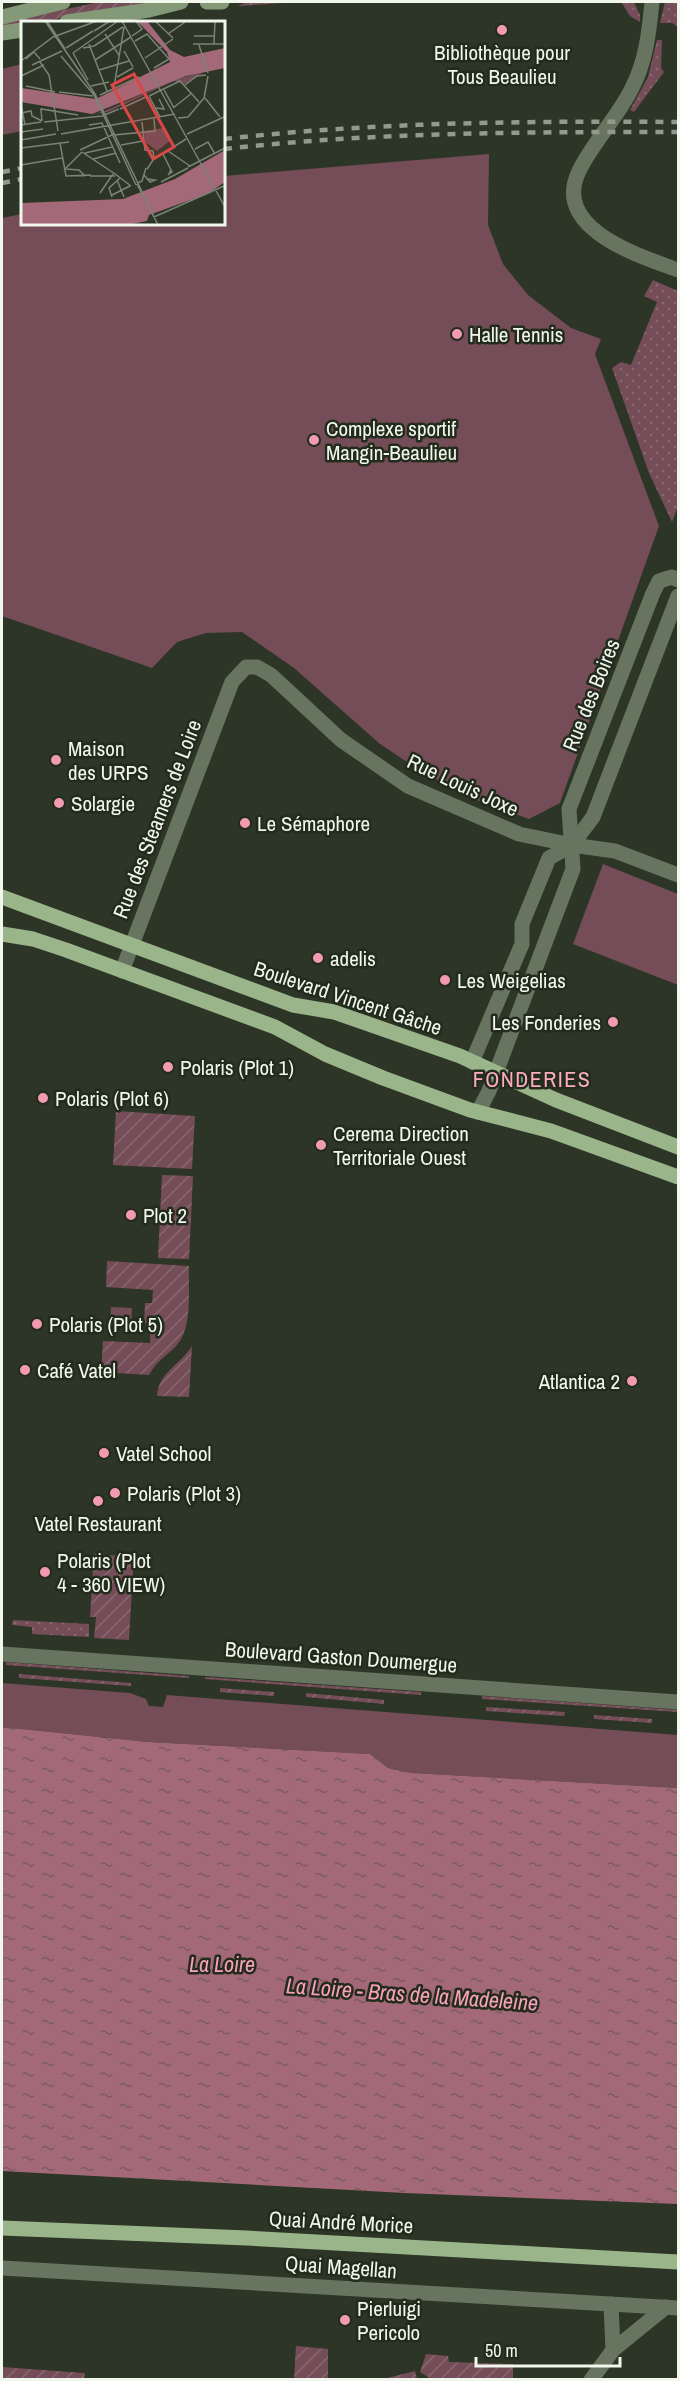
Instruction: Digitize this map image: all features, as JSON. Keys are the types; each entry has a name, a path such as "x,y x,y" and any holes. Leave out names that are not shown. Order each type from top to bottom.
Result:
{"main road":[{"name":"Boulevard Vincent Gâche","path":"2,897 293,1005 334,1012 472,1062 556,1100 678,1147"},
{"path":"2,934 33,939 275,1028 325,1054 478,1112 551,1131 678,1177"},
{"name":"Quai André Morice","path":"2,2228 248,2238 678,2262"}],"street":[{"path":"2,17 63,2"},
{"path":"74,21 166,7 181,2"},
{"path":"207,2 222,2"},
{"path":"652,2 647,46 638,76 579,171 574,194 582,217 605,238 678,270"},
{"path":"2,33 21,30"},
{"name":"Rue des Boires","path":"478,1112 573,869 569,809 659,581 672,577 678,580"},
{"path":"472,1062 522,944 522,924 549,858 572,845 593,817 678,596"},
{"name":"Rue Louis Joxe","path":"232,682 246,667 257,668 271,675 340,740 408,786 519,834 615,851 678,875"},
{"name":"Rue des Steamers de Loire","path":"122,971 232,682"},
{"path":"522,944 544,944"},
{"name":"Boulevard Gaston Doumergue","path":"2,1654 678,1702"},
{"name":"Quai Magellan","path":"2,2268 672,2308"},
{"path":"611,2304 613,2350"},
{"path":"591,2379 613,2350 672,2308"}],"shaded area":[{"path":"99,2 141,2 141,4 44,21 21,21 21,25 2,29 2,23"},
{"path":"247,2 299,2 238,6"},
{"path":"621,2 634,2 640,15 640,22 630,16"},
{"path":"665,2 678,2 678,27 672,23 660,23"},
{"path":"657,40 662,40 661,68 664,72 634,112 630,110 648,77"},
{"path":"21,64 21,131 2,135 2,69"},
{"name":"Complexe sportif Mangin-Beaulieu","path":"489,154 488,225 503,264 528,295 571,328 601,339 595,354 659,526 560,803 529,819 481,802 422,772 380,744 294,668 242,632 206,633 177,642 152,668 2,616 2,218 21,214 21,225 225,225 225,176"},
{"path":"653,280 678,291 678,506 672,522 649,473 612,368 621,362 631,365 657,302 644,296"},
{"path":"603,864 678,894 678,985 573,944"},
{"path":"116,1111 195,1116 192,1169 113,1165"},
{"path":"162,1175 193,1176 189,1259 158,1258"},
{"path":"107,1261 189,1266 188,1318 182,1337 149,1375 101,1372 103,1341 150,1343 151,1324 144,1323 145,1303 152,1303 153,1290 106,1287"},
{"path":"111,1307 132,1308 131,1325 110,1324"},
{"path":"192,1346 189,1397 157,1396 161,1381"},
{"path":"94,1554 134,1557 129,1640 94,1638 96,1617 90,1617"},
{"path":"13,1620 89,1624 89,1637 32,1634 32,1627 12,1625"},
{"path":"6,1662 189,1676 189,1678 6,1665"},
{"path":"19,1674 131,1683 131,1686 19,1678"},
{"path":"205,1677 421,1692 421,1695 205,1679"},
{"path":"2,1683 130,1693 146,1699 149,1706 163,1707 167,1695 678,1735 678,1788 412,1773 388,1768 370,1754 148,1742 2,1727"},
{"path":"220,1688 274,1692 274,1696 220,1692"},
{"path":"306,1693 384,1700 384,1704 306,1697"},
{"path":"482,1696 678,1710 678,1712 482,1699"},
{"path":"486,1707 565,1712 564,1716 486,1711"},
{"path":"594,1715 652,1719 652,1723 594,1719"},
{"path":"296,2346 328,2349 328,2379 294,2379"},
{"path":"426,2354 448,2356 449,2362 513,2364 513,2379 431,2379 420,2372"},
{"path":"2,2367 85,2373 84,2379 2,2379"},
{"path":"415,2371 417,2379 387,2379 387,2378"}],"water":[{"name":"La Loire","path":"2,1727 148,1742 370,1754 388,1768 412,1773 678,1788 678,2204 405,2193 2,2171"}],"railway":[{"path":"225,139 394,126 678,122"},
{"path":"225,149 394,136 678,132"},
{"path":"2,172 21,168"},
{"path":"2,183 21,179"}],"place":[{"name":"Bibliothèque pour Tous Beaulieu","path":"502,30"},
{"name":"Halle Tennis","path":"457,334"},
{"name":"Complexe sportif Mangin-Beaulieu","path":"314,440"},
{"name":"Maison des URPS","path":"56,760"},
{"name":"Solargie","path":"59,803"},
{"name":"Le Sémaphore","path":"245,823"},
{"name":"adelis","path":"318,958"},
{"name":"Les Weigelias","path":"445,980"},
{"name":"Les Fonderies","path":"613,1022"},
{"name":"Polaris (Plot 1)","path":"168,1067"},
{"name":"Polaris (Plot 6)","path":"43,1098"},
{"name":"Cerema Direction Territoriale Ouest","path":"321,1145"},
{"name":"Plot 2","path":"131,1215"},
{"name":"Polaris (Plot 5)","path":"37,1324"},
{"name":"Café Vatel","path":"25,1370"},
{"name":"Atlantica 2","path":"632,1381"},
{"name":"Vatel School","path":"104,1453"},
{"name":"Polaris (Plot 3)","path":"115,1493"},
{"name":"Vatel Restaurant","path":"98,1501"},
{"name":"Polaris (Plot 4 - 360 VIEW)","path":"45,1572"},
{"name":"Pierluigi Pericolo","path":"345,2320"}],"district":[{"name":"FONDERIES","path":"532,1079"}],"water label":[{"name":"La Loire - Bras de la Madeleine","path":"412,1994"}]}
